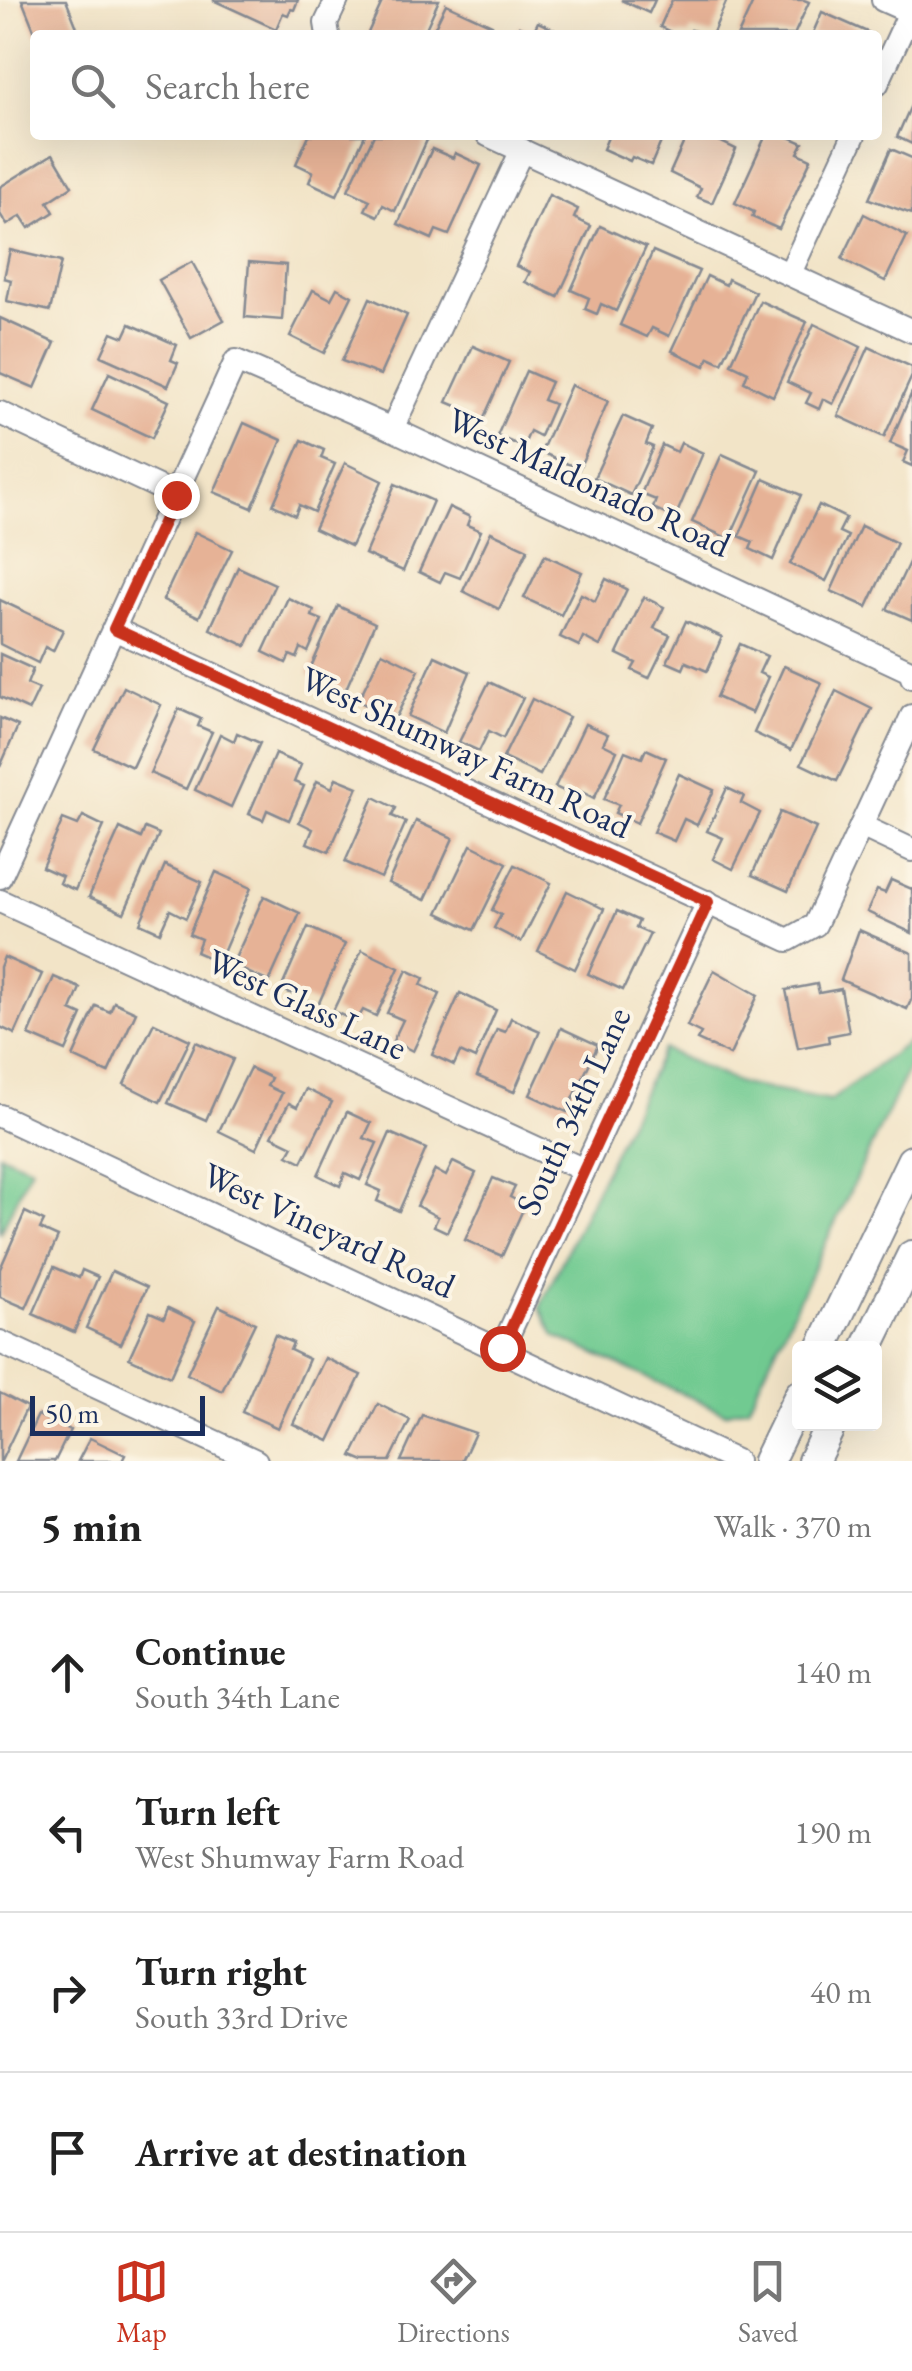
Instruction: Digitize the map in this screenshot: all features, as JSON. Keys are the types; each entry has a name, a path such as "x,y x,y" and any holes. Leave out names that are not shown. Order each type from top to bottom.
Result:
{"main road":[{"path":"825,1341 912,1161"},
{"path":"871,1341 912,1256"},
{"path":"768,1461 792,1412"},
{"path":"813,1461 828,1431"}],"street":[{"path":"327,30 326,23 337,0"},
{"path":"882,73 911,10 883,0"},
{"path":"499,140 912,331"},
{"path":"790,272 852,140"},
{"path":"392,428 522,150"},
{"name":"West Maldonado Road","path":"176,495 236,361 392,428 911,674"},
{"path":"0,413 176,495 0,877"},
{"name":"West Shumway Farm Road","path":"114,629 788,940 815,925 861,826"},
{"path":"912,716 861,826 912,850"},
{"name":"West Glass Lane","path":"0,901 584,1170"},
{"name":"South 34th Lane","path":"502,1348 708,902"},
{"name":"West Vineyard Road","path":"0,1116 736,1461"},
{"path":"0,1342 256,1461"}],"green space":[{"path":"912,1039 912,1060 748,1407 725,1413 555,1336 540,1307 663,1049 741,1084 830,1101"},
{"path":"0,1154 31,1167 0,1234"}],"building":[{"path":"22,0 66,0 78,30 34,30"},
{"path":"213,0 298,0 294,10 288,15 283,13 276,29"},
{"path":"383,0 439,0 425,30 369,30"},
{"path":"621,0 655,0 649,13"},
{"path":"672,0 727,0 714,30 660,27"},
{"path":"754,0 809,2 796,30 740,30"},
{"path":"446,4 492,25 490,30 433,30"},
{"path":"822,12 863,30 814,30"},
{"path":"538,22 555,30 534,30"},
{"path":"912,103 912,144 897,137"},
{"path":"307,140 363,140 337,195 309,182 313,172 296,164"},
{"path":"372,140 427,140 395,211 383,205 378,216 365,210 370,200 348,190"},
{"path":"607,140 662,140 651,165 603,149"},
{"path":"685,140 720,140 736,149 712,203 697,197 701,188 670,173"},
{"path":"764,140 803,143 798,153 811,159 779,229 752,217 754,212 735,203"},
{"path":"432,149 453,158 455,153 481,165 449,235 436,230 432,239 398,224"},
{"path":"891,149 912,158 912,214 869,199"},
{"path":"53,154 72,186 48,202 54,212 29,228 21,216 7,225 0,214 0,187"},
{"path":"549,195 578,209 574,218 591,226 558,297 525,282 530,272 516,266"},
{"path":"864,214 907,236 885,281 842,259"},
{"path":"600,226 646,247 616,311 601,304 597,314 585,309 589,298 571,290"},
{"path":"10,250 61,262 50,311 7,301 11,280 4,278"},
{"path":"653,251 699,271 669,336 652,328 647,337 620,325"},
{"path":"192,262 224,320 191,338 159,280"},
{"path":"249,262 286,265 282,320 245,317"},
{"path":"707,276 726,285 728,279 755,292 722,363 709,357 705,366 672,351"},
{"path":"337,288 352,296 324,353 290,336 313,290 331,299"},
{"path":"370,298 407,315 380,375 342,361"},
{"path":"760,301 807,322 773,396 744,382 748,372 731,364"},
{"path":"0,318 55,343 35,388 0,373"},
{"path":"130,324 177,345 171,360 178,363 168,386 101,356 112,332 124,337"},
{"path":"814,324 861,347 833,404 823,399 819,409 806,403 811,393 787,382"},
{"path":"473,346 509,362 480,426 469,421 473,413 447,402"},
{"path":"869,347 912,367 912,376 884,437 838,416"},
{"path":"526,371 551,382 543,400 554,404 540,436 530,431 523,447 497,436"},
{"path":"109,373 169,401 152,438 92,410"},
{"path":"571,385 608,401 579,469 541,452"},
{"path":"912,392 912,466 903,462 908,451 890,443"},
{"path":"623,416 652,429 646,444 653,447 631,495 594,478"},
{"path":"244,423 282,440 252,508 214,492"},
{"path":"302,440 324,450 321,458 335,464 314,512 299,505 295,515 273,505"},
{"path":"681,443 703,453 675,518 653,508 656,500 641,494 662,445 677,452"},
{"path":"722,454 760,471 729,539 692,522"},
{"path":"345,463 382,481 351,546 314,529"},
{"path":"764,479 801,495 773,560 750,549 753,542 739,536"},
{"path":"395,484 433,501 403,571 365,554"},
{"path":"819,505 846,518 839,532 848,536 826,581 790,564"},
{"path":"449,507 470,517 467,525 481,531 460,578 445,572 440,582 419,572"},
{"path":"861,526 897,543 867,607 831,591"},
{"path":"195,532 232,550 199,617 163,600"},
{"path":"491,532 528,549 499,609 463,591"},
{"path":"545,555 582,572 561,615 524,598"},
{"path":"912,556 912,620 887,609"},
{"path":"238,567 275,584 246,646 210,629"},
{"path":"606,579 627,589 600,646 583,637 579,646 560,637 581,594 595,601"},
{"path":"644,597 664,607 654,628 670,635 649,678 632,670 636,663 617,654"},
{"path":"288,598 314,610 312,616 322,620 308,652 301,648 297,658 290,655 286,663 263,652"},
{"path":"0,600 63,630 53,651 45,647 38,663 0,644"},
{"path":"338,606 375,623 345,691 308,674"},
{"path":"686,621 722,637 707,671 686,662 683,669 667,662"},
{"path":"740,644 767,656 759,673 768,677 752,713 716,697"},
{"path":"382,652 419,670 395,719 358,701"},
{"path":"0,654 33,669 27,684 39,689 29,710 0,697"},
{"path":"435,656 470,672 444,733 408,716"},
{"path":"784,666 822,683 791,750 754,733"},
{"path":"489,682 523,698 503,738 489,731 479,751 459,742"},
{"path":"124,687 161,705 132,767 94,749"},
{"path":"836,691 872,709 837,781 801,764"},
{"path":"532,699 569,717 540,775 503,758"},
{"path":"179,709 201,719 198,726 212,732 186,789 150,773"},
{"path":"0,718 18,726 0,767"},
{"path":"585,724 608,734 603,744 617,751 594,798 580,791 576,797 555,787"},
{"path":"237,733 260,743 231,807 195,790 220,734 234,741"},
{"path":"646,749 666,758 637,823 615,813 619,805 604,799 625,751 642,758"},
{"path":"275,754 301,765 294,782 304,786 289,820 267,810 263,820 249,814"},
{"path":"679,774 714,790 697,825 684,819 674,841 653,832"},
{"path":"336,778 358,787 329,852 307,843 313,829 299,822 317,781 332,788"},
{"path":"727,788 744,796 741,803 760,813 733,869 713,859 723,838 707,831"},
{"path":"374,797 396,808 392,816 406,822 381,878 345,862"},
{"path":"780,812 816,828 788,891 752,875"},
{"path":"83,816 104,826 75,890 59,883 62,876 42,867 63,819 78,825"},
{"path":"416,821 453,838 425,900 388,883"},
{"path":"120,828 141,838 145,828 159,834 124,913 89,897"},
{"path":"471,845 507,863 474,930 438,913"},
{"path":"165,865 202,882 186,918 170,910 160,932 140,923"},
{"path":"515,865 551,883 521,942 494,928 501,915 492,910"},
{"path":"216,872 251,888 219,962 196,952 201,939 189,934"},
{"path":"891,880 912,889 912,933 867,912 877,890 885,893"},
{"path":"567,891 604,909 575,969 538,951"},
{"path":"264,896 300,913 269,982 232,965"},
{"path":"617,911 639,921 636,928 650,934 623,990 588,974"},
{"path":"308,927 345,944 318,1005 281,989"},
{"path":"859,930 912,953 912,998 907,1009 841,980"},
{"path":"362,950 399,968 376,1016 363,1010 356,1022 333,1011"},
{"path":"4,957 42,974 15,1034 0,1027 0,967"},
{"path":"407,970 424,978 421,985 440,994 413,1051 393,1041 403,1020 387,1013"},
{"path":"714,970 758,995 730,1055 697,1040 701,1033 687,1026"},
{"path":"54,977 80,988 71,1010 82,1015 66,1051 29,1035"},
{"path":"817,984 819,993 841,989 849,1032 828,1036 829,1042 798,1048 786,990"},
{"path":"460,993 496,1010 475,1059 460,1052 454,1065 432,1055"},
{"path":"114,1002 136,1012 108,1073 73,1057 96,1006 110,1012"},
{"path":"511,1018 540,1031 514,1092 477,1076 497,1029 505,1032"},
{"path":"154,1023 190,1040 160,1102 124,1084"},
{"path":"561,1028 598,1045 567,1112 530,1095"},
{"path":"196,1042 233,1059 206,1120 168,1103"},
{"path":"250,1068 271,1078 267,1086 282,1093 256,1149 219,1131"},
{"path":"306,1089 332,1102 302,1162 288,1155 293,1146 272,1136 289,1103 297,1107"},
{"path":"347,1112 371,1123 364,1138 377,1143 360,1180 345,1173 340,1186 318,1175"},
{"path":"390,1133 426,1149 399,1211 377,1201 381,1191 367,1185"},
{"path":"453,1162 476,1173 447,1232 434,1226 438,1217 417,1206 435,1170 446,1176"},
{"path":"493,1178 515,1187 510,1197 525,1205 502,1256 465,1240"},
{"path":"25,1212 44,1221 40,1229 58,1237 26,1308 0,1297 0,1269"},
{"path":"54,1267 79,1278 82,1270 98,1277 74,1332 33,1314"},
{"path":"112,1271 147,1287 121,1344 86,1328"},
{"path":"219,1306 255,1323 222,1391 187,1374"},
{"path":"168,1308 195,1321 170,1377 129,1358 150,1312 164,1318"},
{"path":"275,1335 293,1343 290,1350 309,1359 278,1428 242,1412"},
{"path":"325,1358 361,1375 329,1441 293,1424"},
{"path":"0,1393 27,1407 1,1461 0,1461"},
{"path":"378,1404 410,1420 390,1461 364,1461 352,1456"},
{"path":"38,1415 70,1430 55,1461 16,1461"},
{"path":"422,1415 475,1433 462,1461 401,1461"},
{"path":"90,1438 125,1455 122,1461 78,1461"}],"route":[{"path":"176,495 114,629 708,902 502,1348"}]}
